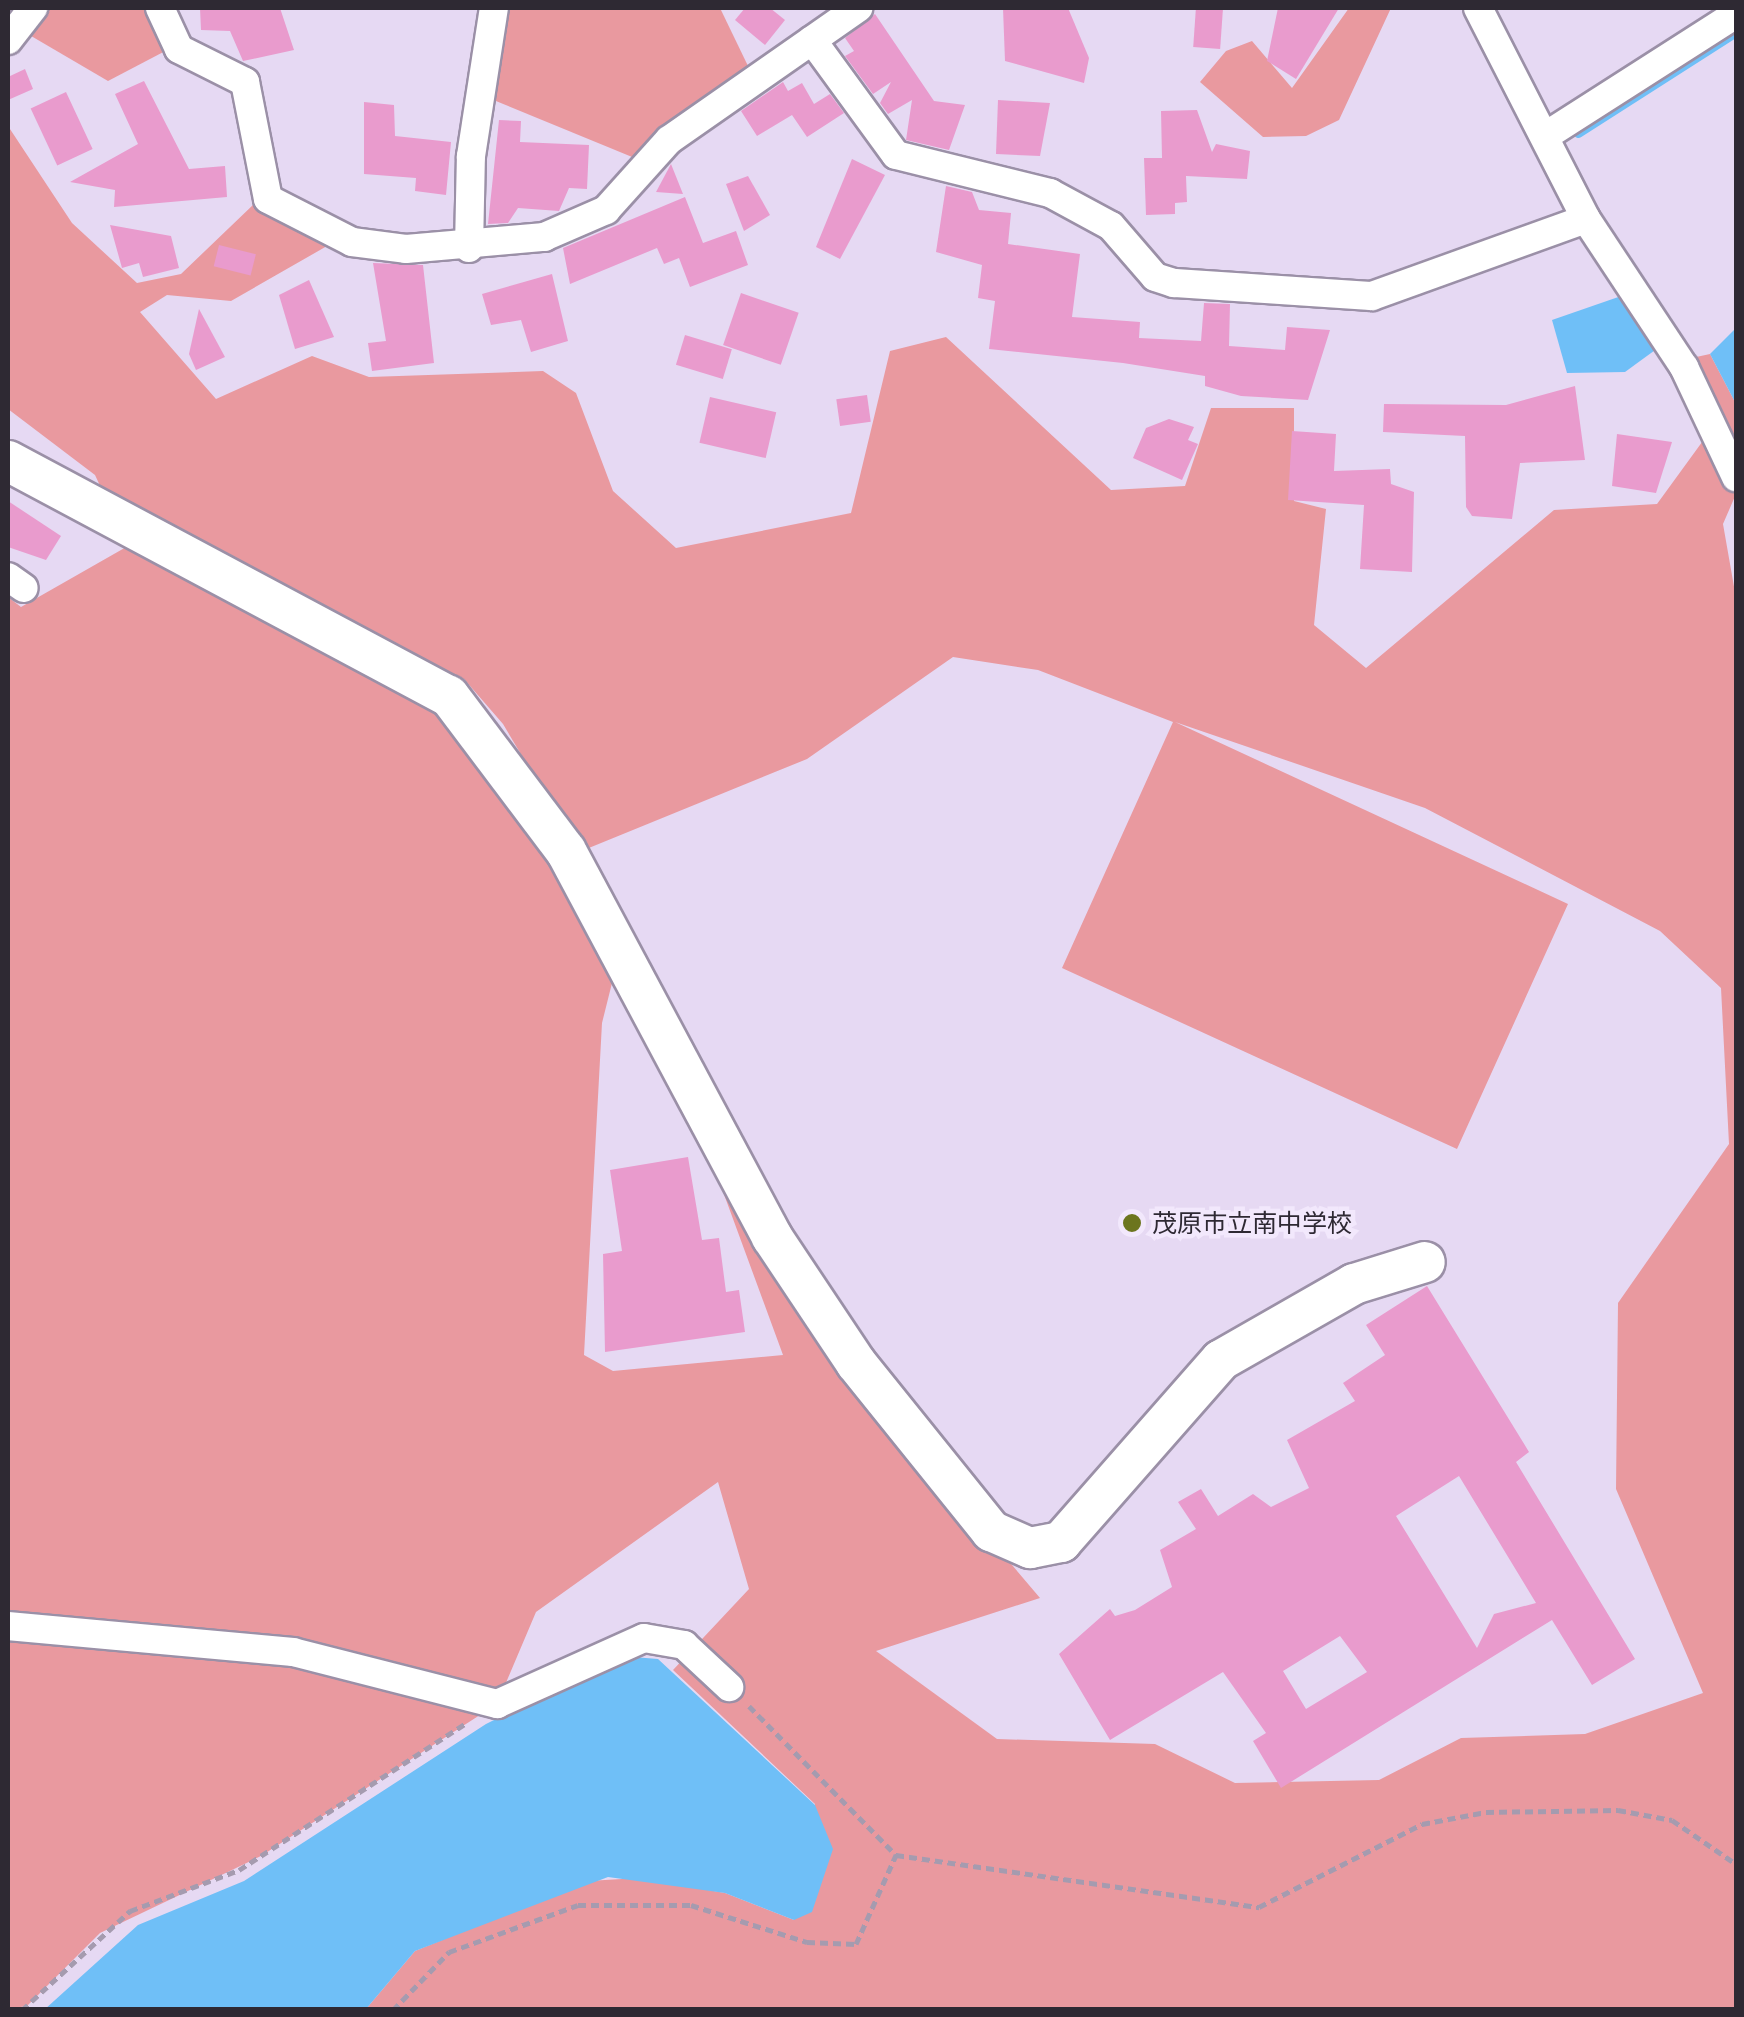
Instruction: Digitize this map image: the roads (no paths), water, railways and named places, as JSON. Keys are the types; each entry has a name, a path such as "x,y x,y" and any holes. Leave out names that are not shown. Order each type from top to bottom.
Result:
{"street":[{"path":"8,40 34,8"},
{"path":"160,8 179,50 245,82 268,198 352,242 469,248 544,237 606,210 669,140 858,8"},
{"path":"469,248 471,156 494,8"},
{"path":"1478,8 1586,219 1684,367 1736,477"},
{"path":"1546,135 1736,14"},
{"path":"812,40 896,155 1050,193 1110,226 1154,277 1174,282 1372,296 1586,219"},
{"path":"8,461 449,696 566,851 772,1237 856,1363 992,1531 1030,1548 1061,1542 1220,1360 1354,1284 1424,1262"},
{"path":"8,1626 293,1652 497,1704 644,1638 684,1645 729,1687"}],"water":[{"path":"1627,294 1662,345 1625,372 1567,373 1552,320"},
{"path":"1736,328 1736,404 1710,354"},
{"path":"621,1656 658,1659 815,1805 833,1849 812,1912 794,1920 725,1893 608,1877 415,1951 366,2009 44,2010 138,1925 244,1881 486,1724"}],"waterway":[{"path":"1578,133 1736,32"}],"place":[{"name":"茂原市立南中学校","path":"1132,1223"}]}
